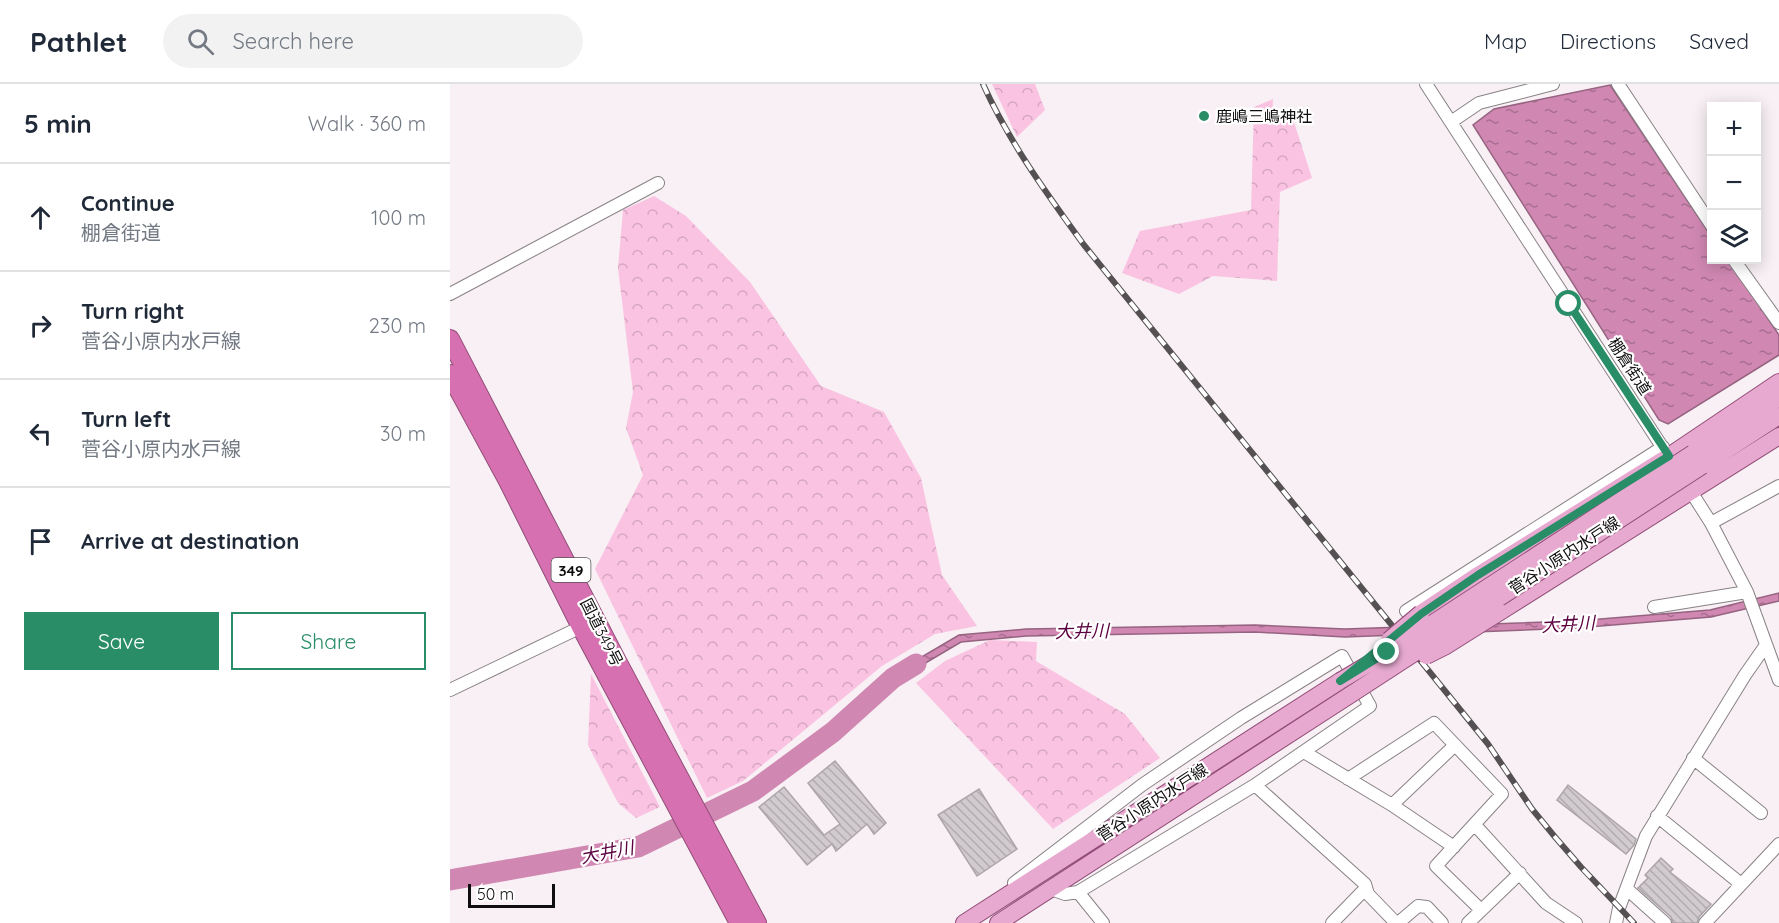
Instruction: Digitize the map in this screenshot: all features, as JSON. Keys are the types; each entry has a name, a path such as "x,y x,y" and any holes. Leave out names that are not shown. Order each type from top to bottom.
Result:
{"highway":[{"name":"国道349号","path":"450,339 617,661 685,805"},
{"name":"国道349号","path":"450,374 508,481 581,627 701,834 757,923"},
{"name":"国道349号","path":"701,834 739,923"}],"main road":[{"name":"菅谷小原内水戸線","path":"1345,688 1421,614 1666,452 1779,382"},
{"name":"菅谷小原内水戸線","path":"1697,460 1779,398"},
{"name":"菅谷小原内水戸線","path":"998,923 1345,688 1387,652 1697,460 1779,416"},
{"name":"菅谷小原内水戸線","path":"964,923 1345,688 1446,646 1779,436"}],"street":[{"name":"棚倉街道","path":"1426,84 1711,523 1748,594 1779,680"},
{"path":"1451,122 1479,103 1553,84"},
{"path":"1618,84 1707,218"},
{"path":"450,294 658,183"},
{"path":"1737,264 1779,323"},
{"path":"1406,611 1666,452"},
{"path":"1711,523 1779,486"},
{"path":"1654,607 1748,594"},
{"path":"450,690 581,627"},
{"path":"1616,923 1619,908 1646,836 1745,675 1766,645"},
{"path":"994,904 1015,882 1142,785 1241,718 1342,656 1370,706 1255,785 1078,892 1065,894 1051,889"},
{"path":"1348,779 1434,723 1502,794 1436,866 1481,910"},
{"path":"1392,804 1455,745"},
{"path":"1304,752 1392,804 1454,847"},
{"path":"1693,758 1761,813"},
{"path":"1255,785 1365,884 1368,894 1397,923 1418,906 1427,907 1442,923"},
{"path":"1657,816 1741,884"},
{"path":"1475,825 1546,903 1576,923"},
{"path":"1705,923 1779,844"},
{"path":"1468,923 1520,873"},
{"path":"1332,923 1366,888"},
{"path":"1627,889 1665,923"},
{"path":"1078,892 1103,923"}],"green space":[{"path":"992,84 1035,84 1045,110 1017,137"},
{"path":"1273,99 1272,119 1293,119 1312,178 1280,192 1277,281 1213,276 1179,294 1122,273 1140,231 1251,210 1254,107"},
{"path":"654,196 686,216 750,282 821,386 884,412 921,478 942,575 977,626 935,634 882,666 743,781 707,798 595,569 643,475 626,428 633,392 618,268 623,210"},
{"path":"990,640 1037,642 1036,661 1125,714 1160,758 1053,829 916,683 945,661"},
{"path":"591,674 660,807 636,818 618,803 588,745"}],"water":[{"path":"1610,85 1707,230 1707,264 1731,264 1779,335 1779,355 1668,424 1659,420 1473,125 1494,109"},
{"path":"1779,593 1779,601 1711,617 1576,628 1345,637 1255,632 1026,636 961,642 895,681 891,675 959,635 1026,629 1255,625 1345,629 1576,621 1710,610"}],"building":[{"path":"835,761 886,823 874,834 867,824 836,851 832,844 807,865 759,807 784,787 824,835 840,824 808,783"},
{"path":"1568,785 1636,839 1626,854 1557,800"},
{"path":"979,789 1017,849 977,876 938,815"},
{"path":"1661,858 1673,869 1670,872 1711,904 1699,917 1697,923 1673,923 1671,917 1638,888 1648,878 1645,875"}],"waterway":[{"name":"大井川","path":"450,880 638,847 753,791 833,732 893,678 916,664"}],"railway":[{"path":"983,84 1017,147 1084,245 1488,744 1532,809 1581,867 1634,923"}],"place":[{"name":"鹿嶋三嶋神社","path":"1204,116"}],"route":[{"path":"1387,652 1340,681 1421,614 1478,575 1669,456 1569,304"}]}
